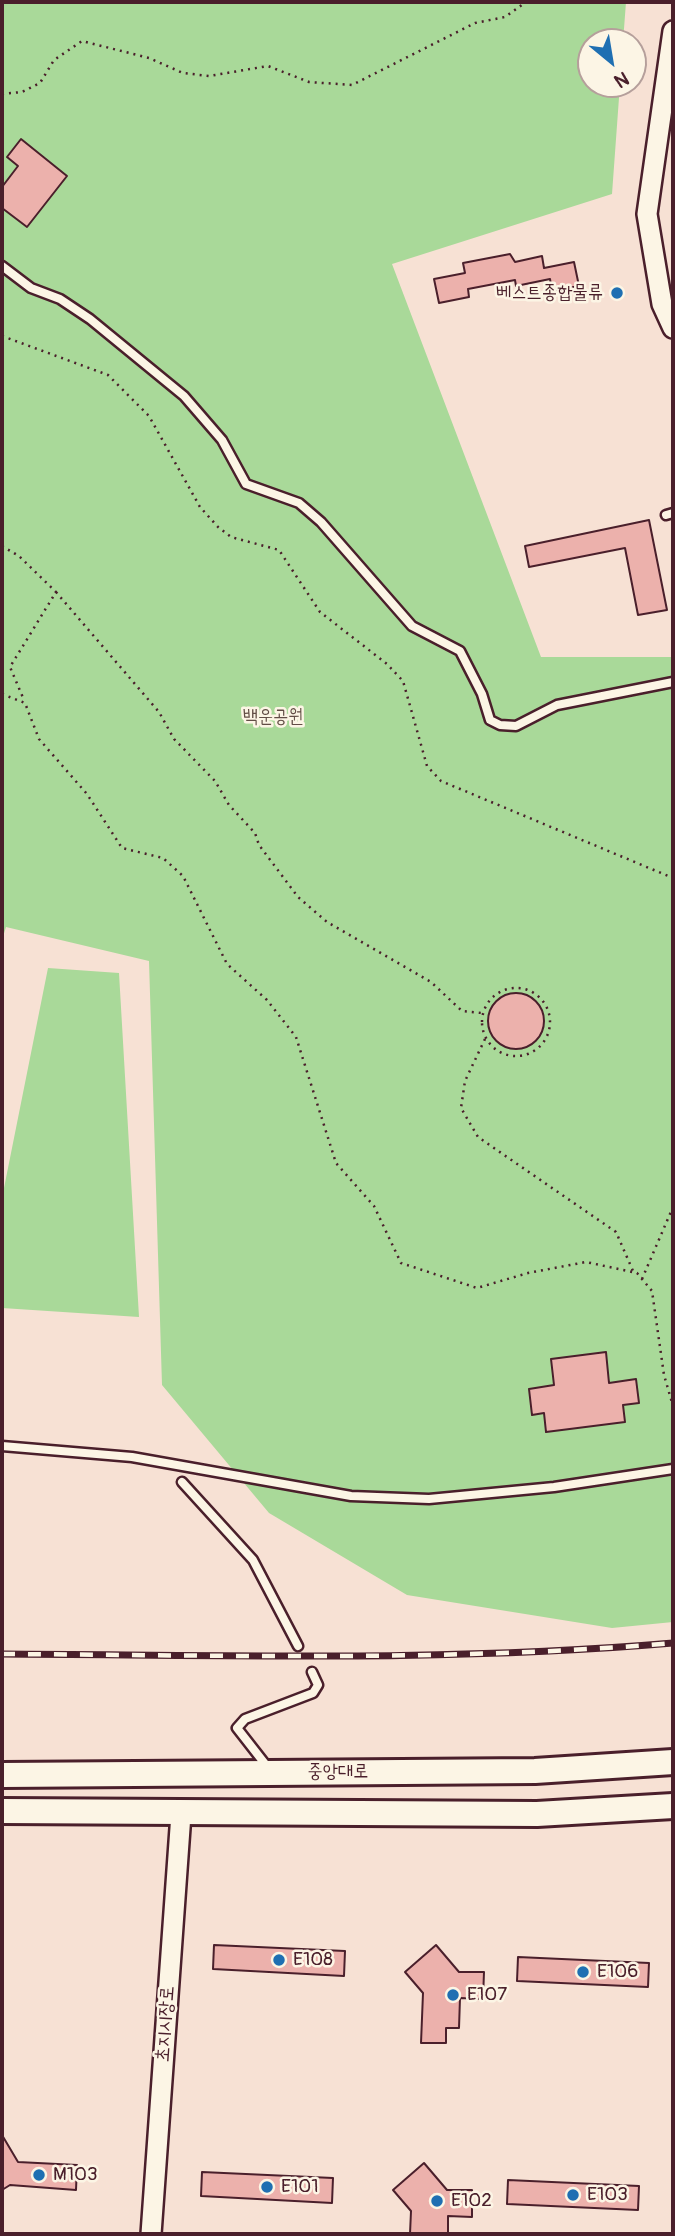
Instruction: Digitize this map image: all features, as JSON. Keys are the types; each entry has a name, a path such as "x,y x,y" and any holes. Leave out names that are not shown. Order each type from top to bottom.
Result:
{"main road":[{"name":"중앙대로","path":"2,1775 535,1771 673,1762"},
{"path":"2,1811 537,1814 673,1806"}],"street":[{"path":"673,31 648,214 662,304 673,328"},
{"name":"초지시장로","path":"151,2234 181,1814"}],"lane":[{"path":"2,266 31,288 60,299 90,319 184,396 222,440 246,484 299,503 321,522 412,626 460,651 482,694 490,720 500,725 516,726 557,705 673,682"},
{"path":"2,1446 132,1457 364,1497 443,1497 554,1487 673,1469"},
{"path":"182,1482 253,1560 298,1646"},
{"path":"271,1772 237,1728 245,1719 313,1693 318,1685 312,1672"}],"path":[{"path":"2,94 22,92 40,83 54,60 82,41 149,58 183,73 209,76 268,66 309,82 352,86 475,23 505,17 526,2"},
{"path":"2,336 108,375 149,416 200,507 218,527 231,537 279,550 320,612 387,664 403,681 427,766 441,781 673,878"},
{"path":"2,546 19,556 93,631 159,712 174,739 215,781 229,805 255,833 260,845 298,897 327,922 431,982 462,1012 482,1013"},
{"path":"56,592 10,667 38,739 87,794 121,848 163,858 183,876 227,964 267,1000 296,1038 336,1163 374,1206 401,1264 477,1288 528,1273 586,1262 634,1272"},
{"path":"2,694 25,703"},
{"path":"485,1039 503,1054 526,1055 544,1041 550,1019 541,998 520,988 498,992 482,1013 485,1039 465,1081 461,1108 478,1138 616,1232 634,1272 652,1291 664,1376 673,1406"},
{"path":"642,1279 673,1207"}],"green space":[{"name":"백운공원","path":"2,2 626,2 624,28 577,28 577,98 619,98 612,194 392,264 541,657 673,657 673,1622 612,1628 407,1595 269,1513 162,1385 149,961 6,927 2,940"},
{"path":"48,968 119,973 139,1317 2,1308 2,1198"}],"building":[{"path":"21,139 67,176 27,227 2,208 2,187 18,166 7,157"},
{"path":"510,254 515,262 542,256 544,268 574,262 579,286 552,291 550,279 516,286 515,280 468,289 469,297 439,303 434,279 465,273 463,263"},
{"path":"649,520 667,610 638,615 625,548 529,567 525,546"},
{"path":"516,993 527,995 536,1001 542,1010 542,1032 536,1041 527,1047 516,1049 505,1047 496,1041 490,1032 488,1021 490,1010 496,1001 505,995"},
{"path":"606,1352 609,1383 636,1379 639,1403 623,1405 625,1422 546,1432 544,1413 532,1415 529,1389 554,1385 551,1359"},
{"name":"E108","path":"214,1945 345,1951 344,1976 213,1969"},
{"name":"E107","path":"436,1945 459,1972 484,1972 483,1999 460,1998 459,2028 446,2028 446,2043 421,2043 423,1993 405,1972"},
{"name":"E106","path":"518,1957 649,1963 648,1987 517,1981"},
{"name":"M103","path":"2,2135 18,2162 77,2165 76,2190 10,2185 2,2190"},
{"name":"E102","path":"424,2163 447,2190 472,2190 472,2217 448,2216 448,2234 410,2234 411,2211 393,2190"},
{"name":"E101","path":"202,2172 333,2178 332,2203 201,2196"},
{"name":"E103","path":"508,2180 639,2186 638,2210 507,2204"}],"railway":[{"path":"2,1654 421,1655 673,1643"}],"place":[{"name":"베스트종합물류","path":"617,293"},
{"name":"E108","path":"279,1960"},
{"name":"E106","path":"583,1972"},
{"name":"E107","path":"453,1995"},
{"name":"M103","path":"39,2175"},
{"name":"E101","path":"267,2187"},
{"name":"E103","path":"573,2195"},
{"name":"E102","path":"437,2201"}]}
